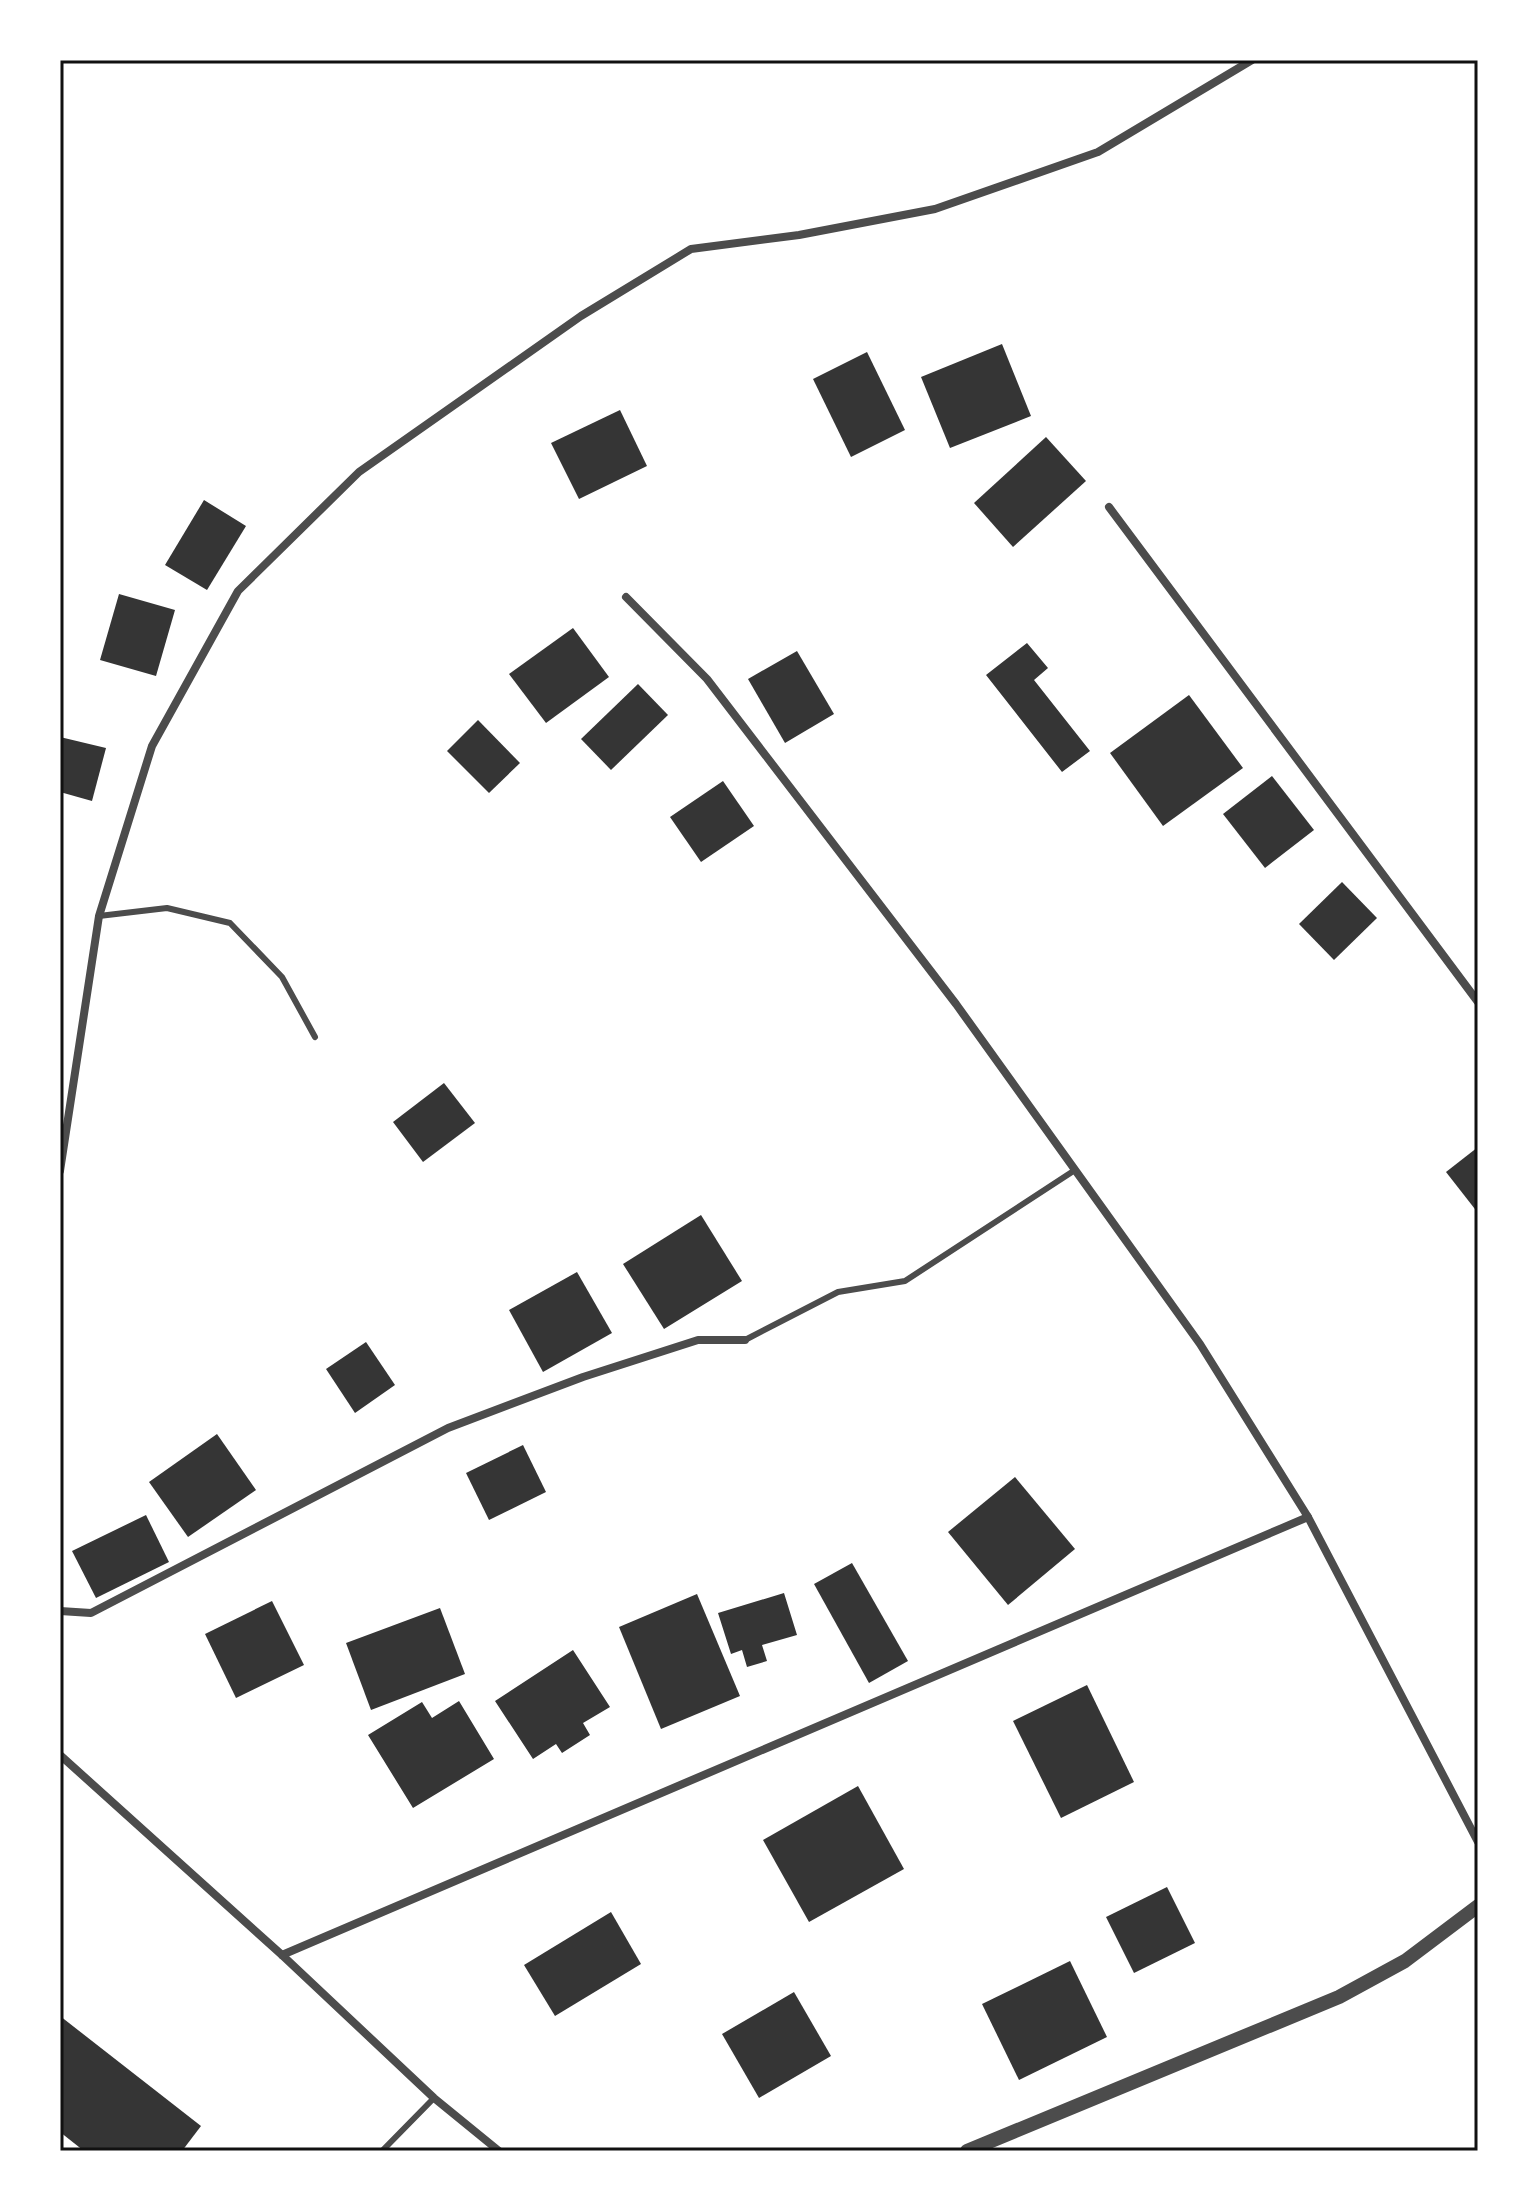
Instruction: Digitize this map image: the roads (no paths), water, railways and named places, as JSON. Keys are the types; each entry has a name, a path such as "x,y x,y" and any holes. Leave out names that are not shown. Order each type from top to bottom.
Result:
{"street":[{"path":"60,1171 99,916 152,746 238,591 359,472 581,316 691,249 799,235 935,209 1098,152 1252,60"},
{"path":"1109,507 1478,1002"},
{"path":"626,597 707,679 956,1004 1200,1344 1308,1517 1478,1842"},
{"path":"60,1611 91,1613 448,1428 583,1377 698,1340 745,1340"},
{"path":"282,1955 1308,1517"},
{"path":"60,1755 282,1955 434,2098 499,2151"},
{"path":"967,2151 1339,1997 1405,1961 1478,1906"}],"lane":[{"path":"99,916 167,908 230,923 282,977 315,1037"},
{"path":"745,1340 838,1292 905,1281 1075,1170"},
{"path":"382,2151 434,2098"}]}
